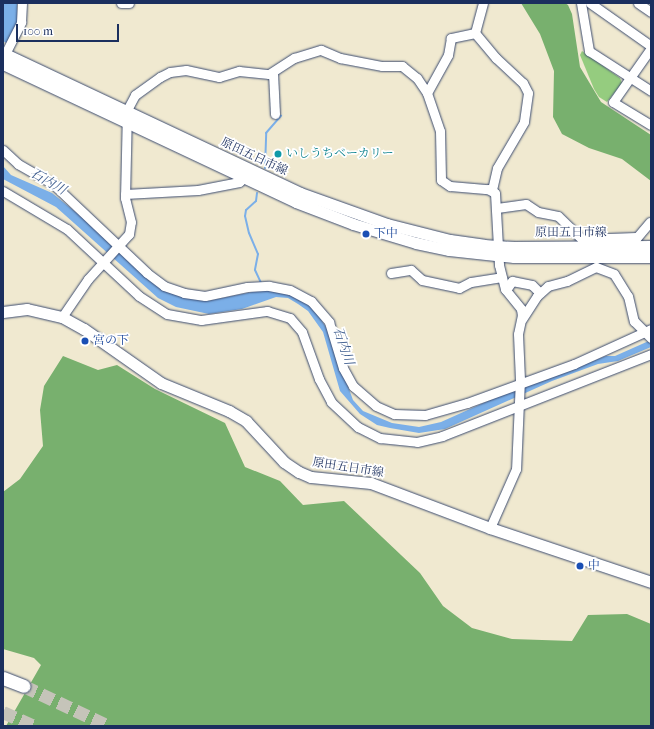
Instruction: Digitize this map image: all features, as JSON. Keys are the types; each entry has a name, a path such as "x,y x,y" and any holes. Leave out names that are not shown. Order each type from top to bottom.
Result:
{"highway":[{"path":"3,678 24,686"}],"main road":[{"name":"原田五日市線","path":"4,57 296,202 365,228 449,250 497,251 651,246"},
{"name":"原田五日市線","path":"127,118 332,206 418,233 497,251 582,242 634,247 651,257"},
{"name":"原田五日市線","path":"3,312 27,309 62,317 84,330 161,383 230,411 246,421 284,462 298,472 310,477 371,483 490,528 651,582"}],"street":[{"path":"4,57 21,22 22,3"},
{"path":"121,3 129,3"},
{"path":"475,33 483,3"},
{"path":"581,3 588,48 651,91"},
{"path":"590,3 651,47 613,102 651,125"},
{"path":"638,3 651,12"},
{"path":"428,93 448,55 451,38 475,33"},
{"path":"475,33 496,58 523,83 528,93 524,122 497,168 492,190 496,197 497,251 502,277 506,290 521,309 522,319 518,337 520,385 515,474 490,528"},
{"path":"62,317 72,300 131,229 125,194 127,118 135,95 164,74 190,70 219,77 239,71 273,73 294,58 321,50 340,58 382,66 402,66 417,78 428,93 440,131 441,180 450,186 492,190"},
{"path":"273,73 276,114"},
{"path":"3,150 18,164 53,184 155,280 184,293 216,295 258,285 280,287 303,296 318,307 329,322 343,368 353,386 367,400 385,410 404,416 425,415 467,403 520,385 648,334 634,322 627,294 613,268 595,267 567,281 551,284 540,293 522,319"},
{"path":"125,194 198,190 239,182 245,177"},
{"path":"3,191 49,216 104,262 148,303 178,317 201,320 267,311 290,318 302,332 320,379 331,402 353,424 380,438 405,442 430,440 651,354"},
{"path":"497,208 530,205 538,212 562,218 582,242 615,237 634,247 650,222"},
{"path":"391,273 411,270 424,281 459,288 474,282 502,277"},
{"path":"506,290 512,281 532,285 540,293"}],"green space":[{"path":"521,3 565,3 568,5 572,14 580,67 601,102 651,135 651,181 622,159 589,148 562,134 553,117 554,71 540,34"},
{"path":"582,51 620,78 622,83 607,102 599,97 594,89 580,55"},
{"path":"63,356 98,370 117,365 155,389 225,423 245,467 280,481 303,505 344,501 420,573 443,606 472,628 512,639 572,641 588,615 627,614 651,624 651,726 6,726 41,665 34,658 3,649 3,492 20,479 43,446 40,410 44,386"}],"water":[{"path":"3,3 17,3 17,27 8,44 3,41"},
{"path":"3,166 11,175 52,193 178,295 207,301 262,290 275,290 288,293 313,307 327,329 353,400 363,411 392,423 419,427 441,422 499,396 606,356 615,356 651,340 651,347 618,361 598,364 552,381 445,429 419,433 377,425 360,414 340,391 323,332 308,311 298,304 288,298 276,297 242,309 209,314 176,307 158,298 56,207 3,179"}],"waterway":[{"path":"265,168 266,133 281,116"},
{"path":"257,193 256,201 246,210 245,216 249,233 258,254 255,270 261,283"}],"tunnel":[{"path":"24,686 109,726"},
{"path":"3,712 34,726"}],"place":[{"name":"いしうちベーカリー","path":"278,154"},
{"name":"下中","path":"366,234"},
{"name":"宮の下","path":"85,341"},
{"name":"中","path":"580,566"}],"water label":[{"name":"石内川","path":"48,182"},
{"name":"石内川","path":"343,346"}]}
